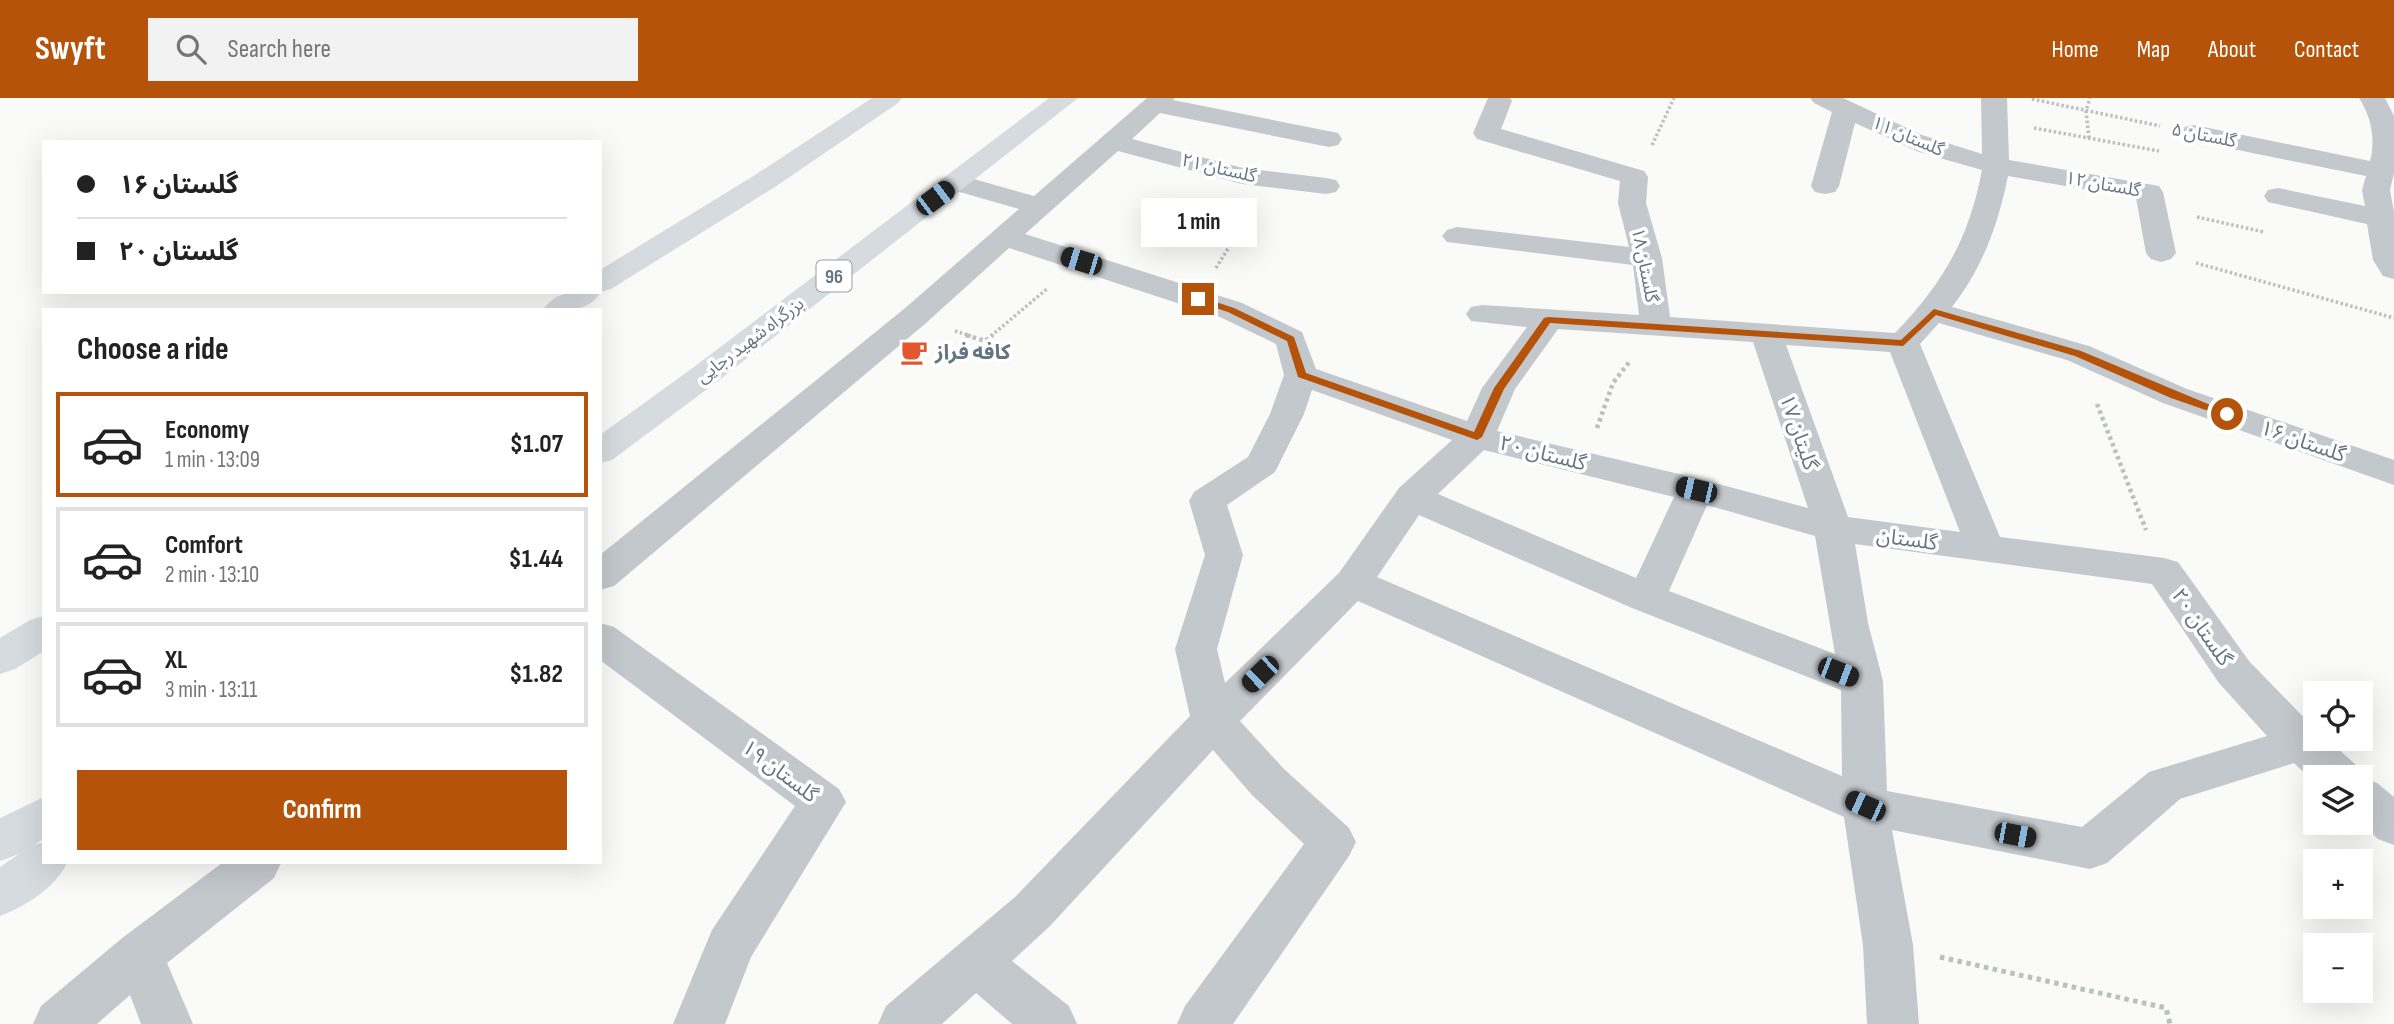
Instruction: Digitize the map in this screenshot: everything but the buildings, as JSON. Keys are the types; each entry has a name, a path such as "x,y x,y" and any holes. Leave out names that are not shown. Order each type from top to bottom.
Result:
{"highway":[{"path":"602,282 765,181 889,98"},
{"name":"بزرگراه شهید رجایی","path":"602,450 1065,98"},
{"path":"561,308 583,294"},
{"path":"0,658 42,632"},
{"path":"0,841 42,817"},
{"path":"0,895 42,864"}],"street":[{"path":"2372,98 2380,110 2387,156 2376,190 2379,218 2388,260 2394,271"},
{"path":"602,574 915,316 1158,101 1329,139"},
{"path":"1499,101 1486,133 1634,177"},
{"path":"1825,186 1834,103"},
{"name":"گلستان ۱۱","path":"1834,103 1905,138 1946,153 1996,165"},
{"path":"1482,314 1903,343 1934,312 1969,262 1986,217 1996,165 1993,109"},
{"name":"گلستان ۵","path":"2194,133 2387,156"},
{"name":"گلستان ۲۱","path":"1114,142 1242,176 1325,186"},
{"name":"گلستان ۱۲","path":"1996,165 2149,192 2161,253"},
{"name":"گلستان ۱۸","path":"1634,177 1633,203 1647,258 1656,327"},
{"path":"956,182 1041,207"},
{"path":"2278,196 2379,218"},
{"path":"1457,236 1647,258"},
{"path":"1006,238 1231,310 1291,339 1301,375 1287,414 1262,464 1207,501 1224,555 1196,649 1213,721 1268,782 1333,842 1203,1024"},
{"name":"گلستان ۱۶","path":"1934,312 2078,354 2175,396 2391,465"},
{"path":"904,1024 1032,912 1213,721 1353,583 1412,497 1477,437 1499,388 1548,320"},
{"name":"گلیتان ۱۷","path":"1766,334 1833,528"},
{"path":"1903,343 1986,550"},
{"name":"گلستان ۲۰","path":"1301,375 1477,437 1696,490 1833,528"},
{"path":"1646,598 1696,490"},
{"path":"1412,497 1646,598 1862,681"},
{"path":"1833,528 1848,623 1862,681 1865,806 1888,945 1893,1024"},
{"name":"گلستان","path":"1833,528 1986,550"},
{"name":"گلستان ۲۰","path":"1986,550 2164,572 2234,672 2326,765"},
{"path":"1353,583 1865,806 2090,849 2165,785 2301,743"},
{"name":"گلستان ۱۹","path":"602,639 824,802 730,946 699,1024"},
{"path":"2373,807 2394,825"},
{"path":"59,1024 139,955 256,864"},
{"path":"139,955 167,1024"},
{"path":"975,961 1051,1024"}],"path":[{"path":"1634,177 1666,120 1674,98"},
{"name":"گلستان ۵","path":"2028,98 2194,133"},
{"path":"2089,138 2086,111 2090,98"},
{"path":"1993,109 2089,138 2162,151"},
{"path":"1198,299 1270,179"},
{"path":"2161,253 2394,318"},
{"path":"915,316 985,341 1081,261"},
{"name":"گلستان ۱۸","path":"1583,464 1613,383 1656,327"},
{"path":"2078,354 2164,572"},
{"path":"1888,945 2166,1008 2170,1024"}],"place":[{"name":"کافه فراز","path":"914,352"}],"route":[{"path":"1198,299 1231,310 1291,339 1301,375 1477,437 1499,388 1548,320 1903,343 1934,312 2078,354 2175,396 2227,414"}]}
